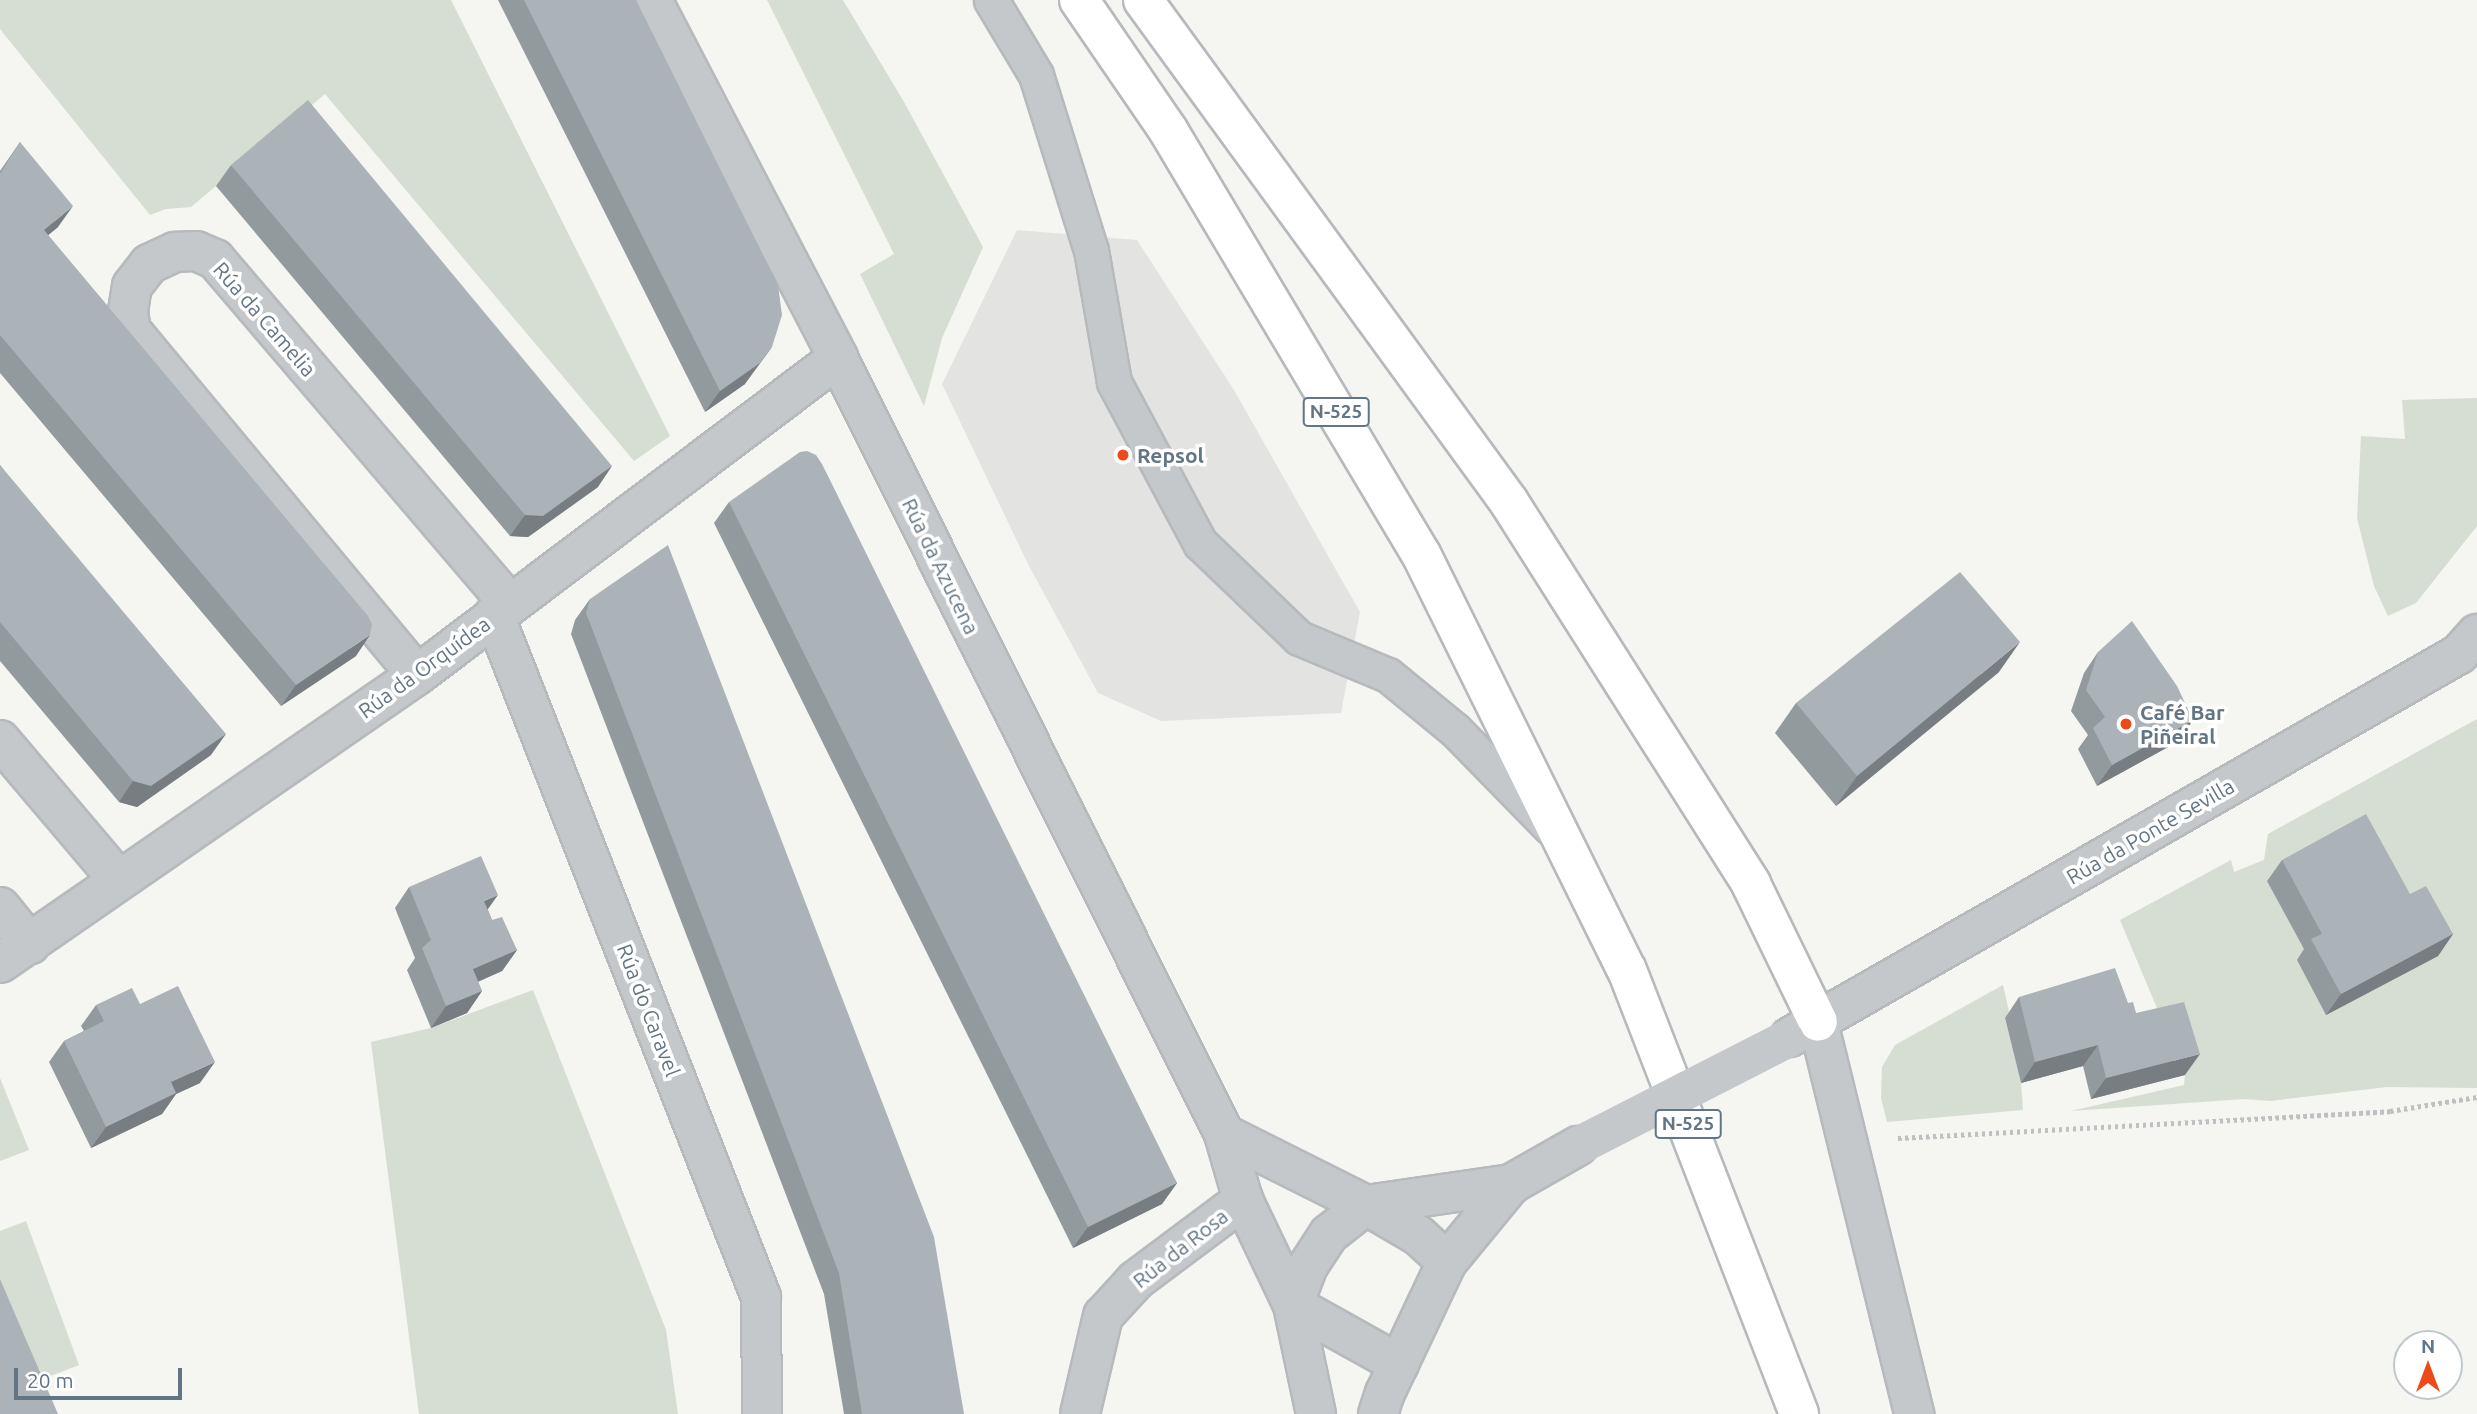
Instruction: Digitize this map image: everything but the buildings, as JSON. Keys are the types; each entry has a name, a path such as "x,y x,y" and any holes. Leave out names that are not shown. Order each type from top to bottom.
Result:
{"highway":[{"name":"N-525","path":"1079,0 1168,130 1421,554 1628,970 1799,1414"},
{"path":"1143,0 1509,502 1751,884 1818,1022"}],"street":[{"name":"Rúa da Azucena","path":"652,0 838,358 1224,1134 1242,1200 1293,1305 1316,1414"},
{"name":"Rúa da Camelia","path":"417,675 131,331 128,311 132,286 149,264 175,252 196,251 215,259 501,609"},
{"name":"Rúa da Orquídea","path":"15,954 118,879 417,675 501,609 838,358"},
{"name":"Rúa do Caravel","path":"501,609 761,1297 762,1414"},
{"name":"Rúa da Ponte Sevilla","path":"1511,1184 1577,1146 1818,1022 2459,654 2477,634"},
{"path":"0,740 118,879"},
{"path":"0,907 15,954"},
{"path":"1818,1022 1914,1414"},
{"path":"1224,1134 1366,1205 1419,1236 1447,1262"},
{"path":"1399,1364 1293,1305 1308,1266 1329,1234 1366,1205 1511,1184"},
{"path":"1378,1414 1447,1262 1511,1184"},
{"name":"Rúa da Rosa","path":"1080,1414 1102,1316 1136,1280 1242,1200"}],"lane":[{"path":"991,0 1036,75 1091,250 1114,382 1200,543 1299,638 1388,675 1398,683 1455,730 1564,841"}],"path":[{"path":"1848,1141 2389,1111 2477,1097"}],"shaded area":[{"path":"0,0 451,0 670,436 634,461 325,94 191,207 166,209 150,215 0,29"},
{"path":"767,0 843,0 904,102 983,247 942,338 924,406 860,274 894,254"},
{"name":"Repsol","path":"1017,230 1137,240 1234,390 1360,612 1341,713 1161,721 1098,693 1028,564 942,384"},
{"path":"2477,398 2477,526 2416,603 2388,616 2374,586 2357,518 2361,436 2405,439 2402,400"},
{"path":"2477,719 2477,1088 2387,1087 2270,1101 2245,1099 2071,1111 2184,1085 2185,1075 2120,920 2231,860 2234,872 2264,860 2268,834"},
{"path":"2003,985 2010,1016 2005,1019 2021,1083 2023,1110 1887,1122 1881,1098 1882,1067 1895,1045"},
{"path":"533,990 666,1330 678,1414 419,1414 371,1042 431,1028"},
{"path":"0,1078 29,1150 0,1161"},
{"path":"26,1221 79,1365 35,1382 0,1318 0,1231"}],"place":[{"name":"Repsol","path":"1123,455"},
{"name":"Café Bar Piñeiral","path":"2126,724"}]}
